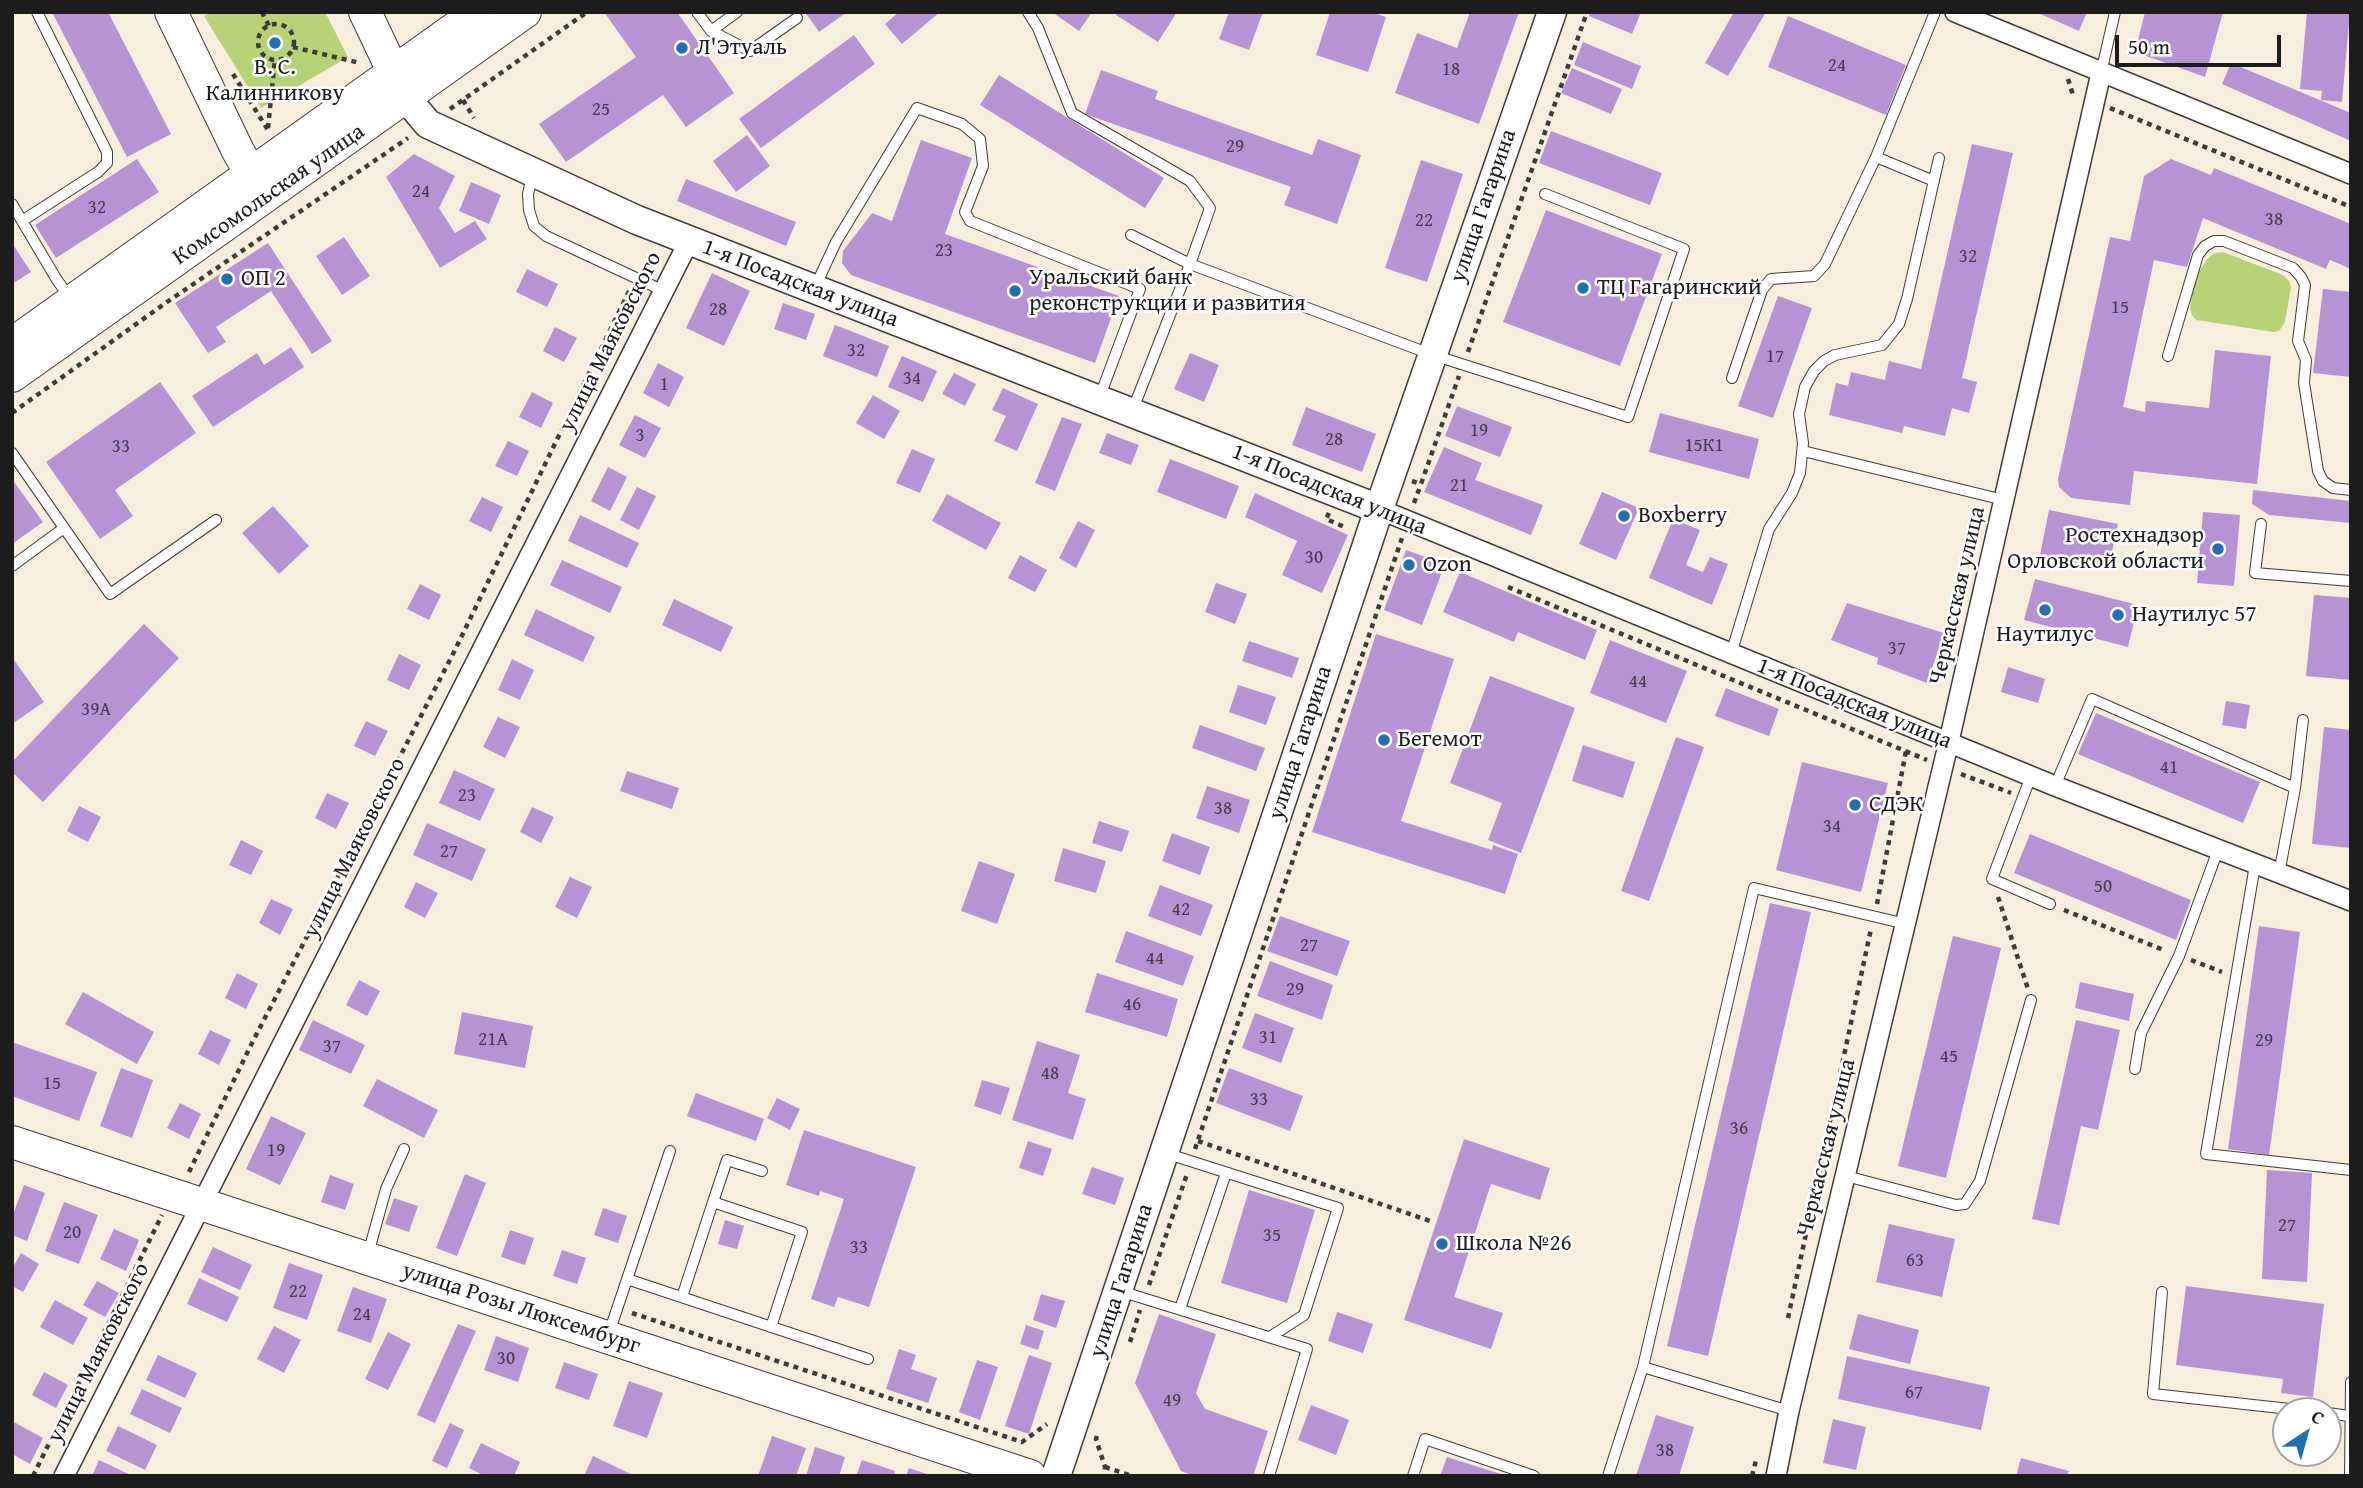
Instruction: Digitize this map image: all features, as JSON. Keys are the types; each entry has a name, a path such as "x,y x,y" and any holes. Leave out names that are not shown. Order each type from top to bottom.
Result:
{"main road":[{"path":"171,12 238,151 259,186"},
{"name":"1-я Посадская улица","path":"365,12 400,85"},
{"name":"Комсомольская улица","path":"400,85 478,12"},
{"name":"Комсомольская улица","path":"12,376 259,186 400,85 525,12"},
{"name":"Комсомольская улица","path":"12,344 72,301 259,186"},
{"name":"улица Розы Люксембург","path":"12,1142 367,1258 613,1323 1030,1476"}],"street":[{"name":"улица Гагарина","path":"1056,1476 1084,1434 1131,1294 1164,1153 1379,509 1552,12"},
{"path":"1955,12 2351,174"},
{"name":"Черкасская улица","path":"1776,1476 1789,1410 2005,500 2101,73"},
{"name":"1-я Посадская улица","path":"400,85 418,136 533,172 689,241 1379,509 2055,786 2351,901"},
{"name":"улица Маяковского","path":"64,1476 689,241"}],"lane":[{"path":"22,220 98,172 107,163 107,152 37,12"},
{"path":"697,12 711,31 750,51 797,18"},
{"path":"711,31 737,12"},
{"path":"1028,12 1038,28 1072,113 1190,181 1210,208 1131,413"},
{"path":"1732,378 1762,290 1771,279 1814,275 1825,264 1876,157 1935,12"},
{"name":"Черкасская улица","path":"2101,73 2115,12"},
{"path":"814,290 836,242 917,108 962,124 980,139 983,166 965,212 970,221 1140,289 1099,400"},
{"path":"1876,157 1934,181"},
{"path":"1731,655 1769,529 1792,493 1800,473 1803,451 1799,414 1805,387 1824,360 1882,345 1899,324 1908,299 1939,158"},
{"path":"533,172 528,194 534,226 546,236 664,291"},
{"path":"1131,234 1190,264 1433,355 1628,417 1684,249 1545,194"},
{"path":"12,204 72,301"},
{"path":"2168,356 2198,255 2205,246 2214,241 2224,241 2293,268 2305,285 2298,341 2306,360 2304,383 2318,471 2323,481 2333,488 2351,490"},
{"path":"1803,451 2005,500"},
{"path":"12,453 110,594 216,520"},
{"path":"2261,524 2255,573 2351,581"},
{"path":"12,566 64,528"},
{"path":"2055,786 2092,699 2295,788"},
{"path":"2278,874 2295,788 2303,720"},
{"path":"2031,776 1992,879 2050,904"},
{"path":"2135,1069 2141,1033 2179,956 2218,850"},
{"path":"2255,865 2206,1154 2351,1170"},
{"path":"1608,1476 1643,1367 1755,888 1906,924"},
{"path":"1846,1176 1956,1205 1965,1204 1980,1181 2031,1000"},
{"path":"367,1258 386,1189 404,1149"},
{"path":"613,1323 670,1151"},
{"path":"1164,1153 1338,1208 1304,1315 1270,1337"},
{"path":"682,1297 727,1160 762,1171"},
{"path":"1180,1309 1226,1174"},
{"path":"713,1202 802,1232 771,1327"},
{"path":"627,1279 868,1359"},
{"path":"2162,1292 2153,1394 2272,1407"},
{"path":"1131,1294 1307,1349 1269,1476"},
{"path":"1643,1367 1789,1410"},
{"path":"2350,1476 2351,1382"},
{"path":"2342,1415 2349,1416"},
{"path":"1413,1476 1425,1439 1534,1476"}],"path":[{"path":"262,12 269,26"},
{"path":"12,413 167,302 418,136 463,100 587,12"},
{"path":"279,24 292,35 293,47 285,57 275,60 264,55 258,46 259,35 269,26 279,24"},
{"path":"293,47 362,63"},
{"path":"268,130 275,60"},
{"path":"2066,75 2073,95 2351,207"},
{"path":"463,100 477,123"},
{"path":"178,1168 190,1172 253,1041 455,650 635,278"},
{"path":"1127,1349 1131,1294 1191,1161 1421,484"},
{"path":"1787,1323 1874,916 1911,726"},
{"path":"1992,879 2031,1000"},
{"path":"2050,904 2235,978"},
{"path":"1198,1141 1430,1221"},
{"path":"33,1476 159,1225"},
{"path":"613,1323 1022,1443 1048,1423 1084,1434 1105,1467 1104,1476"},
{"path":"1084,1434 1101,1426"},
{"path":"1752,1476 1758,1452"},
{"path":"1105,1467 1132,1476"}],"green space":[{"path":"211,12 325,12 348,57 261,108 204,16"},
{"path":"2223,252 2283,275 2289,281 2291,287 2285,322 2279,331 2196,320 2192,315 2192,292 2198,273 2214,253"}],"building":[{"path":"52,12 108,12 171,134 127,157"},
{"path":"604,12 677,12 734,93 686,127 663,95 566,162 539,124 636,57"},
{"path":"805,12 847,12 819,32"},
{"path":"899,12 940,12 902,44 885,24"},
{"path":"1052,12 1092,12 1079,31"},
{"path":"1118,12 1177,12 1158,42 1116,15"},
{"path":"1229,12 1263,12 1249,50 1219,39"},
{"path":"1330,12 1371,12 1386,17 1368,72 1316,55"},
{"path":"1470,12 1519,12 1479,124 1395,93 1417,33 1457,48"},
{"path":"1590,12 1641,12 1632,34 1589,16"},
{"path":"1734,12 1766,12 1728,76 1705,63"},
{"path":"2036,12 2087,12 2079,31"},
{"path":"2145,12 2223,12 2205,77 2135,52"},
{"path":"2307,12 2350,12 2342,102 2321,100 2322,91 2300,89"},
{"path":"1788,16 1906,65 1886,115 1768,67"},
{"path":"854,35 875,64 761,148 739,119"},
{"path":"1583,42 1641,66 1632,89 1574,65"},
{"path":"2231,63 2351,113 2351,141 2222,84"},
{"path":"1572,68 1622,89 1611,114 1561,93"},
{"path":"1101,70 1158,91 1155,99 1312,155 1318,139 1361,155 1337,224 1284,205 1291,187 1085,114"},
{"path":"999,75 1164,178 1145,208 980,105"},
{"path":"1551,131 1662,173 1650,205 1539,163"},
{"path":"747,135 770,166 736,192 713,161"},
{"path":"921,140 972,158 945,234 1119,296 1095,363 851,275 842,263 843,251 872,213 892,221"},
{"path":"1972,144 2013,153 1962,378 1977,382 1969,413 1952,408 1945,436 1904,426 1902,433 1829,415 1836,383 1848,386 1851,372 1885,380 1889,361 1921,369"},
{"path":"414,154 455,176 439,208 455,233 475,221 487,239 440,268 386,177"},
{"path":"137,159 159,192 56,258 35,225"},
{"path":"2171,159 2211,175 2214,168 2351,224 2351,269 2330,260 2326,269 2203,218 2187,267 2154,260 2123,407 2145,412 2146,401 2209,408 2215,350 2271,356 2257,484 2134,471 2130,505 2071,498 2059,487 2058,479 2110,237 2130,241 2144,176"},
{"path":"1421,160 1463,174 1427,282 1385,268"},
{"path":"686,179 796,222 786,246 677,201"},
{"path":"471,182 501,195 489,224 459,211"},
{"name":"ТЦ Гагаринский","path":"1546,210 1662,254 1620,366 1503,322"},
{"path":"344,237 370,276 342,295 316,256"},
{"path":"12,243 31,272 12,284"},
{"path":"268,243 332,341 312,354 271,291 216,327 226,342 208,353 175,303"},
{"path":"527,269 558,284 547,307 516,292"},
{"path":"712,273 750,291 724,346 686,328"},
{"path":"2323,289 2351,292 2351,377 2313,373"},
{"path":"1778,296 1812,308 1773,418 1738,406"},
{"path":"783,303 815,314 806,340 774,329"},
{"path":"835,325 889,346 877,377 823,356"},
{"path":"555,327 577,338 564,362 543,351"},
{"path":"291,347 304,367 213,427 192,396 257,353 264,365"},
{"path":"1190,353 1219,365 1204,402 1174,389"},
{"path":"902,356 937,371 923,402 888,387"},
{"path":"658,363 684,377 669,407 643,393"},
{"path":"954,373 976,384 965,406 942,394"},
{"path":"160,382 196,433 115,490 133,516 100,539 46,462"},
{"path":"1003,388 1038,404 1017,451 994,441 1006,416 992,410"},
{"path":"532,392 553,403 541,428 519,417"},
{"path":"873,395 900,411 884,439 856,423"},
{"path":"1457,406 1512,427 1500,457 1445,436"},
{"path":"1306,407 1376,434 1362,472 1292,445"},
{"path":"1660,413 1759,439 1749,479 1649,452"},
{"path":"635,415 661,428 645,458 619,445"},
{"path":"1062,417 1082,424 1055,491 1035,483"},
{"path":"1107,433 1139,445 1131,465 1099,453"},
{"path":"508,441 529,451 517,476 495,466"},
{"path":"1444,447 1482,463 1475,480 1543,505 1531,535 1424,492"},
{"path":"912,449 935,459 920,493 896,483"},
{"path":"1170,459 1239,486 1226,519 1157,492"},
{"path":"608,467 627,477 610,511 591,501"},
{"path":"12,479 43,522 12,544"},
{"path":"637,487 656,496 639,530 620,520"},
{"path":"2253,490 2351,501 2351,523 2269,515 2252,504"},
{"path":"1602,492 1639,508 1616,560 1579,544"},
{"path":"1255,493 1348,535 1322,593 1282,575 1297,541 1245,517"},
{"path":"947,494 1001,523 986,550 932,521"},
{"path":"482,497 503,507 491,532 469,521"},
{"path":"273,506 309,546 279,574 242,533"},
{"path":"2049,510 2118,524 2108,570 2040,555"},
{"name":"Ростехнадзор Орловской области","path":"2203,512 2240,515 2234,586 2197,583"},
{"path":"580,515 639,543 627,568 568,541"},
{"path":"1673,519 1700,530 1686,565 1703,572 1710,557 1728,564 1712,605 1649,578"},
{"path":"1078,521 1095,530 1076,568 1059,558"},
{"path":"1406,550 1445,564 1422,625 1384,610"},
{"path":"1020,555 1047,570 1035,592 1008,578"},
{"path":"562,560 622,587 610,613 550,585"},
{"path":"1460,572 1597,630 1585,660 1518,632 1514,642 1443,612"},
{"path":"2035,579 2138,605 2128,647 2024,620"},
{"path":"1216,583 1247,594 1235,624 1205,612"},
{"path":"420,584 441,595 429,620 407,609"},
{"path":"2314,595 2351,598 2351,680 2306,676"},
{"path":"674,599 733,627 721,652 662,625"},
{"path":"1847,603 1944,633 1927,683 1877,664 1878,658 1831,640"},
{"path":"536,609 595,637 583,662 524,635"},
{"path":"144,624 179,658 43,802 12,772 12,762"},
{"name":"Бегемот","path":"1376,634 1454,659 1401,821 1492,850 1493,845 1518,854 1505,894 1312,832"},
{"path":"1610,640 1687,671 1666,723 1590,693"},
{"path":"1249,641 1299,658 1292,678 1242,661"},
{"path":"399,654 421,665 409,690 387,680"},
{"path":"12,657 44,702 12,724"},
{"path":"512,659 534,670 520,700 498,690"},
{"path":"2008,667 2045,679 2038,703 2001,692"},
{"path":"1490,676 1575,708 1521,853 1488,840 1502,803 1450,783"},
{"path":"1238,685 1276,697 1266,725 1229,712"},
{"path":"1726,688 1779,709 1769,736 1715,716"},
{"path":"2226,701 2250,705 2246,729 2222,725"},
{"path":"2096,713 2260,782 2243,823 2078,754"},
{"path":"498,717 520,727 505,758 483,747"},
{"path":"366,721 388,731 375,756 354,746"},
{"path":"1200,725 1265,748 1256,771 1192,748"},
{"path":"2324,727 2351,730 2351,848 2312,844"},
{"path":"1676,737 1704,747 1649,901 1621,891"},
{"path":"1583,745 1635,762 1623,798 1572,781"},
{"path":"1802,762 1888,783 1861,892 1776,870"},
{"path":"454,770 495,789 480,821 439,803"},
{"path":"627,771 679,788 672,809 620,791"},
{"path":"1207,786 1250,800 1239,833 1196,818"},
{"path":"327,793 349,803 336,829 315,818"},
{"path":"79,806 101,817 88,842 67,831"},
{"path":"532,807 554,817 541,843 520,832"},
{"path":"1099,821 1129,831 1122,852 1092,843"},
{"path":"427,823 486,849 472,881 413,855"},
{"path":"1172,833 1210,847 1200,875 1162,861"},
{"path":"2030,834 2191,900 2176,940 2014,873"},
{"path":"241,840 263,851 251,875 229,865"},
{"path":"1063,848 1106,861 1096,893 1054,881"},
{"path":"979,861 1015,874 997,924 961,911"},
{"path":"570,877 592,887 577,918 555,907"},
{"path":"416,882 438,893 425,918 404,907"},
{"path":"1160,885 1213,905 1201,936 1148,916"},
{"path":"271,899 293,909 280,935 259,923"},
{"path":"1770,903 1811,912 1708,1356 1667,1346"},
{"path":"1280,916 1350,941 1337,976 1267,951"},
{"path":"2259,926 2300,932 2269,1155 2228,1149"},
{"path":"1126,931 1194,956 1183,986 1115,962"},
{"path":"1953,936 2001,948 1946,1178 1898,1166"},
{"path":"1270,961 1333,985 1322,1020 1257,996"},
{"path":"237,973 258,984 246,1009 225,998"},
{"path":"1097,973 1178,999 1167,1037 1085,1012"},
{"path":"359,980 380,991 367,1016 346,1005"},
{"path":"2080,982 2134,994 2129,1021 2075,1008"},
{"path":"83,992 154,1032 137,1064 65,1024"},
{"path":"462,1012 533,1026 525,1068 454,1054"},
{"path":"1255,1013 1294,1028 1281,1063 1242,1048"},
{"path":"313,1020 365,1045 351,1074 299,1050"},
{"path":"2076,1020 2120,1030 2098,1130 2081,1126 2059,1225 2032,1219"},
{"path":"210,1030 231,1040 219,1065 198,1054"},
{"path":"1037,1041 1080,1055 1068,1093 1086,1099 1073,1140 1012,1120"},
{"path":"12,1042 97,1072 79,1121 12,1096"},
{"path":"121,1068 153,1080 132,1138 100,1126"},
{"path":"1229,1068 1303,1096 1290,1131 1216,1103"},
{"path":"377,1079 438,1110 424,1138 363,1106"},
{"path":"982,1080 1010,1088 1001,1115 974,1106"},
{"path":"696,1093 764,1119 756,1141 687,1116"},
{"path":"777,1098 800,1109 790,1130 767,1118"},
{"path":"180,1103 201,1114 189,1139 167,1128"},
{"path":"271,1116 306,1133 280,1185 246,1169"},
{"path":"804,1130 916,1167 869,1307 838,1297 834,1307 811,1299 844,1199 820,1191 819,1196 786,1185"},
{"path":"1464,1139 1550,1168 1540,1200 1491,1184 1454,1297 1503,1313 1491,1349 1404,1320"},
{"path":"1028,1141 1052,1149 1043,1176 1019,1168"},
{"path":"1092,1167 1124,1178 1115,1205 1082,1194"},
{"path":"2267,1170 2312,1173 2307,1282 2262,1279"},
{"path":"465,1174 486,1183 457,1256 436,1248"},
{"path":"330,1175 354,1184 345,1210 321,1202"},
{"path":"24,1185 45,1193 27,1241 12,1235 12,1217"},
{"path":"1249,1190 1315,1210 1287,1303 1221,1283"},
{"path":"394,1198 418,1206 409,1232 385,1224"},
{"path":"64,1202 98,1215 79,1264 45,1251"},
{"path":"603,1208 627,1216 618,1243 594,1235"},
{"path":"725,1220 744,1226 737,1249 718,1244"},
{"path":"1889,1224 1955,1239 1942,1297 1876,1282"},
{"path":"114,1229 139,1240 126,1271 100,1259"},
{"path":"510,1230 534,1238 525,1265 501,1257"},
{"path":"213,1247 252,1265 240,1290 201,1272"},
{"path":"562,1250 586,1258 577,1284 553,1276"},
{"path":"21,1253 39,1264 23,1292 12,1286 12,1269"},
{"path":"289,1263 323,1275 307,1320 273,1308"},
{"path":"199,1278 239,1297 227,1322 187,1304"},
{"path":"97,1281 119,1293 105,1317 83,1305"},
{"path":"2186,1286 2324,1304 2313,1397 2281,1393 2283,1379 2176,1365"},
{"path":"353,1287 387,1299 371,1343 337,1331"},
{"path":"1041,1294 1065,1301 1056,1328 1033,1320"},
{"path":"55,1300 88,1318 73,1345 40,1327"},
{"path":"1337,1312 1373,1324 1363,1353 1328,1341"},
{"path":"1159,1314 1216,1334 1196,1393 1205,1409 1268,1431 1253,1476 1195,1476 1181,1471 1135,1383"},
{"path":"1858,1314 1919,1330 1910,1364 1849,1349"},
{"path":"458,1324 476,1331 435,1423 417,1415"},
{"path":"1026,1325 1044,1331 1038,1350 1020,1344"},
{"path":"274,1326 301,1340 284,1373 257,1359"},
{"path":"388,1332 411,1344 388,1390 365,1379"},
{"path":"496,1336 529,1348 518,1382 484,1370"},
{"path":"899,1349 916,1355 911,1369 937,1378 928,1403 886,1389"},
{"path":"158,1355 197,1373 185,1398 146,1380"},
{"path":"1029,1355 1052,1363 1029,1434 1005,1426"},
{"path":"1847,1356 1990,1387 1981,1430 1838,1399"},
{"path":"977,1360 998,1367 980,1420 959,1412"},
{"path":"564,1362 598,1374 589,1400 555,1388"},
{"path":"44,1372 68,1385 56,1408 32,1395"},
{"path":"629,1381 663,1393 647,1438 613,1426"},
{"path":"142,1389 182,1408 170,1433 130,1414"},
{"path":"1311,1405 1349,1420 1336,1455 1298,1440"},
{"path":"1656,1415 1694,1427 1679,1476 1636,1476"},
{"path":"1833,1419 1866,1427 1856,1470 1823,1463"},
{"path":"12,1421 43,1438 30,1464 12,1454"},
{"path":"450,1423 464,1430 447,1468 432,1461"},
{"path":"118,1426 157,1445 145,1470 106,1451"},
{"path":"772,1436 806,1448 796,1476 758,1476"},
{"path":"481,1443 520,1462 514,1476 485,1476 469,1468"},
{"path":"815,1447 845,1457 839,1476 806,1476"},
{"path":"593,1456 635,1476 584,1476"},
{"path":"1447,1457 1504,1475 1504,1476 1440,1476"},
{"path":"2021,1458 2069,1471 2067,1476 2016,1476"},
{"path":"99,1460 133,1476 92,1476"},
{"path":"862,1460 895,1471 894,1476 856,1476"},
{"path":"909,1468 930,1475 906,1476"}],"place":[{"name":"В. С. Калинникову","path":"275,43"},
{"name":"Л'Этуаль","path":"682,48"},
{"name":"ОП 2","path":"227,279"},
{"name":"ТЦ Гагаринский","path":"1583,288"},
{"name":"Уральский банк реконструкции и развития","path":"1015,291"},
{"name":"Boxberry","path":"1624,516"},
{"name":"Ростехнадзор Орловской области","path":"2218,549"},
{"name":"Ozon","path":"1409,565"},
{"name":"Наутилус","path":"2045,610"},
{"name":"Наутилус 57","path":"2118,615"},
{"name":"Бегемот","path":"1384,740"},
{"name":"СДЭК","path":"1855,805"},
{"name":"Школа №26","path":"1442,1244"}]}
